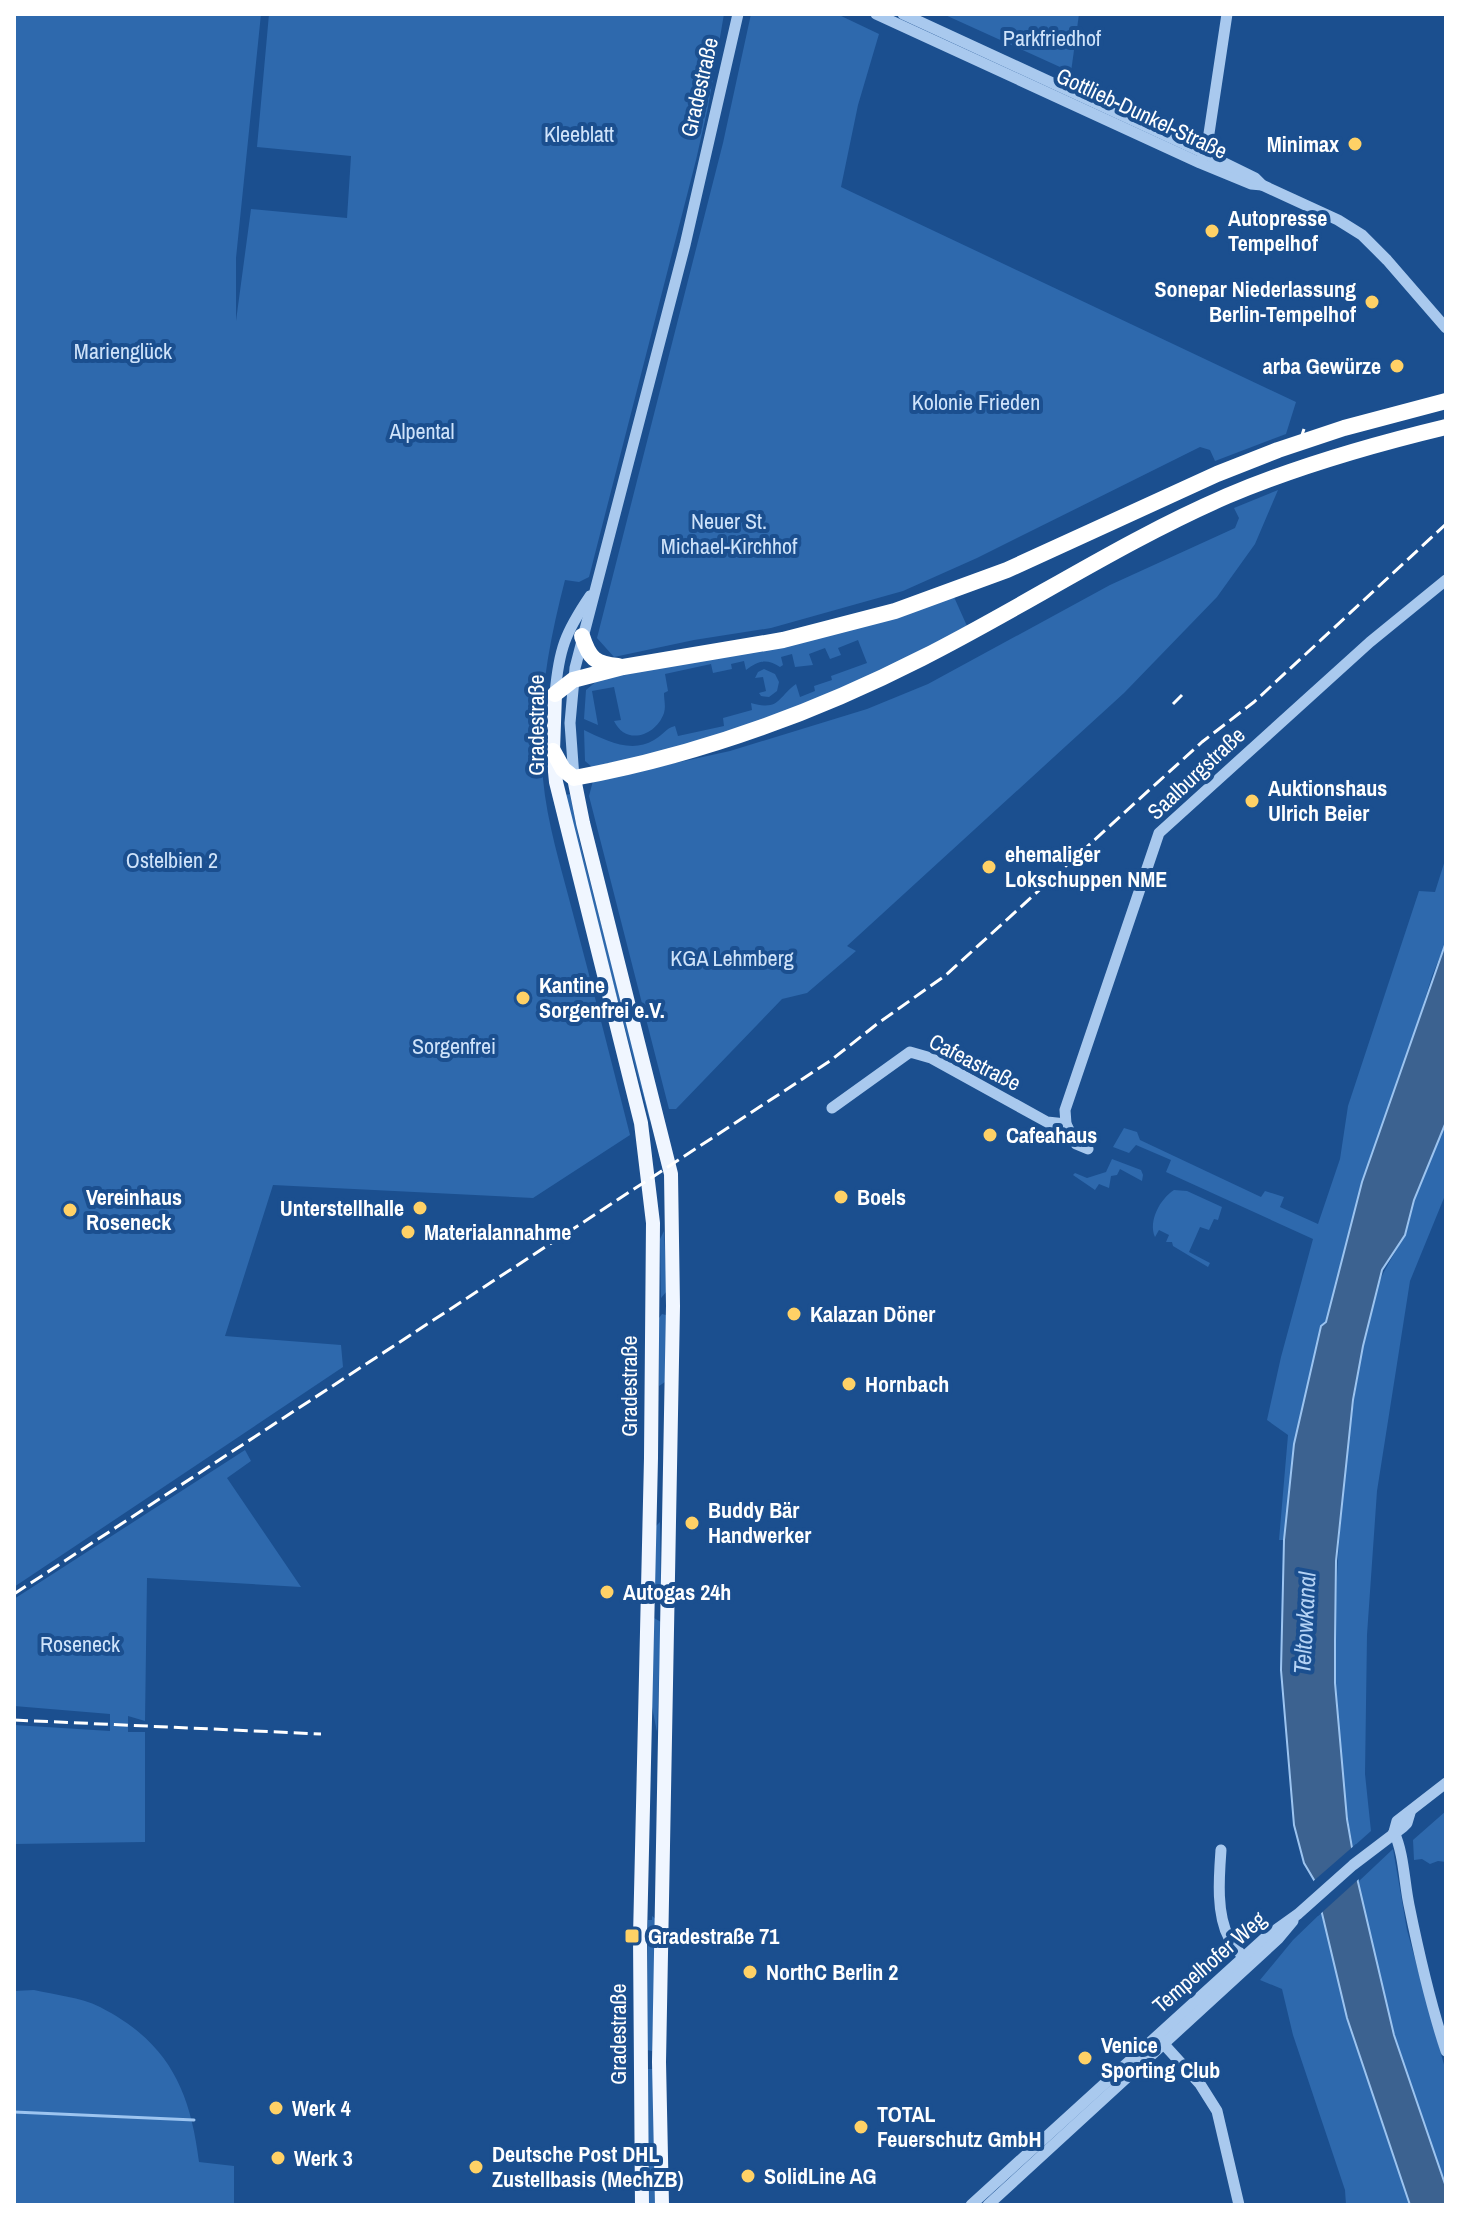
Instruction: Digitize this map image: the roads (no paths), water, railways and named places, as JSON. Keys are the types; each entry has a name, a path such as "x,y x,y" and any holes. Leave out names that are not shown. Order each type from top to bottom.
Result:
{"highway":[{"path":"555,694 573,680 623,667 783,640 895,611 1007,570 1217,474 1344,428 1446,401"},
{"path":"553,751 563,769 574,778 688,751 801,713 921,659 1161,527 1227,497 1284,473 1446,427"},
{"path":"582,636 593,661 623,667"}],"main road":[{"name":"Gradestraße","path":"555,694 553,751 564,817 641,1123 653,1223 640,1952 642,2205"},
{"name":"Gradestraße","path":"574,778 595,873 660,1126 672,1190 672,1366 659,2062 662,2205"}],"street":[{"name":"Gradestraße","path":"574,778 570,723 573,680 582,636 685,245 738,14"},
{"name":"Gottlieb-Dunkel-Straße","path":"876,14 1202,158"},
{"name":"Gottlieb-Dunkel-Straße","path":"903,14 1251,184 1262,185 1338,220 1362,235 1446,328"},
{"path":"1202,158 1227,14"},
{"name":"Saalburgstraße","path":"1066,1124 1068,1100 1159,833 1370,642 1446,580"},
{"name":"Gradestraße","path":"555,694 559,657 565,637 595,589"},
{"name":"Cafeastraße","path":"832,1108 910,1052 931,1058 1047,1122 1066,1124"},
{"path":"1066,1124 1076,1144 1088,1149"},
{"name":"Tempelhofer Weg","path":"988,2205 1275,1929 1298,1914 1394,1832 1397,1821 1446,1783"},
{"path":"1394,1832 1400,1844 1414,1931 1437,2000 1446,2051"},
{"path":"1221,1850 1220,1892 1225,1928 1231,1943 1246,1960"},
{"path":"1160,2040 1200,2084 1217,2111 1239,2205"},
{"name":"Tempelhofer Weg","path":"971,2205 1160,2040"}],"water":[{"name":"Teltowkanal","path":"1446,942 1446,1122 1414,1200 1405,1235 1382,1270 1353,1400 1336,1561 1335,1683 1347,1819 1358,1882 1394,2035 1446,2187 1446,2205 1410,2205 1347,2018 1314,1880 1304,1863 1294,1825 1281,1670 1284,1540 1294,1444 1321,1326 1326,1322 1362,1182"}],"waterway":[{"path":"14,2112 194,2120"}],"railway":[{"path":"1302,435 1304,429"},
{"path":"14,1594 830,1061 946,975 1202,742 1254,702 1446,524"},
{"path":"1173,704 1182,695"},
{"path":"14,1720 321,1734"}],"place":[{"name":"Minimax","path":"1355,144"},
{"name":"Autopresse Tempelhof","path":"1212,231"},
{"name":"Sonepar Niederlassung Berlin-Tempelhof","path":"1372,302"},
{"name":"arba Gewürze","path":"1397,366"},
{"name":"Auktionshaus Ulrich Beier","path":"1252,801"},
{"name":"ehemaliger Lokschuppen NME","path":"989,867"},
{"name":"Kantine Sorgenfrei e.V.","path":"523,998"},
{"name":"Cafeahaus","path":"990,1135"},
{"name":"Boels","path":"841,1197"},
{"name":"Unterstellhalle","path":"420,1208"},
{"name":"Vereinhaus Roseneck","path":"70,1210"},
{"name":"Materialannahme","path":"408,1232"},
{"name":"Kalazan Döner","path":"794,1314"},
{"name":"Hornbach","path":"849,1384"},
{"name":"Buddy Bär Handwerker","path":"692,1523"},
{"name":"Autogas 24h","path":"607,1592"},
{"name":"Gradestraße 71","path":"632,1936"},
{"name":"NorthC Berlin 2","path":"750,1972"},
{"name":"Venice Sporting Club","path":"1085,2058"},
{"name":"Werk 4","path":"276,2108"},
{"name":"TOTAL Feuerschutz GmbH","path":"861,2127"},
{"name":"Werk 3","path":"278,2158"},
{"name":"Deutsche Post DHL Zustellbasis (MechZB)","path":"476,2167"},
{"name":"SolidLine AG","path":"748,2176"}],"park label":[{"name":"Parkfriedhof","path":"1052,38"},
{"name":"Kleeblatt","path":"579,134"},
{"name":"Marienglück","path":"123,351"},
{"name":"Kolonie Frieden","path":"976,402"},
{"name":"Alpental","path":"422,431"},
{"name":"Neuer St. Michael-Kirchhof","path":"729,534"},
{"name":"Ostelbien 2","path":"172,860"},
{"name":"KGA Lehmberg","path":"732,958"},
{"name":"Sorgenfrei","path":"454,1046"},
{"name":"Roseneck","path":"80,1644"}]}
